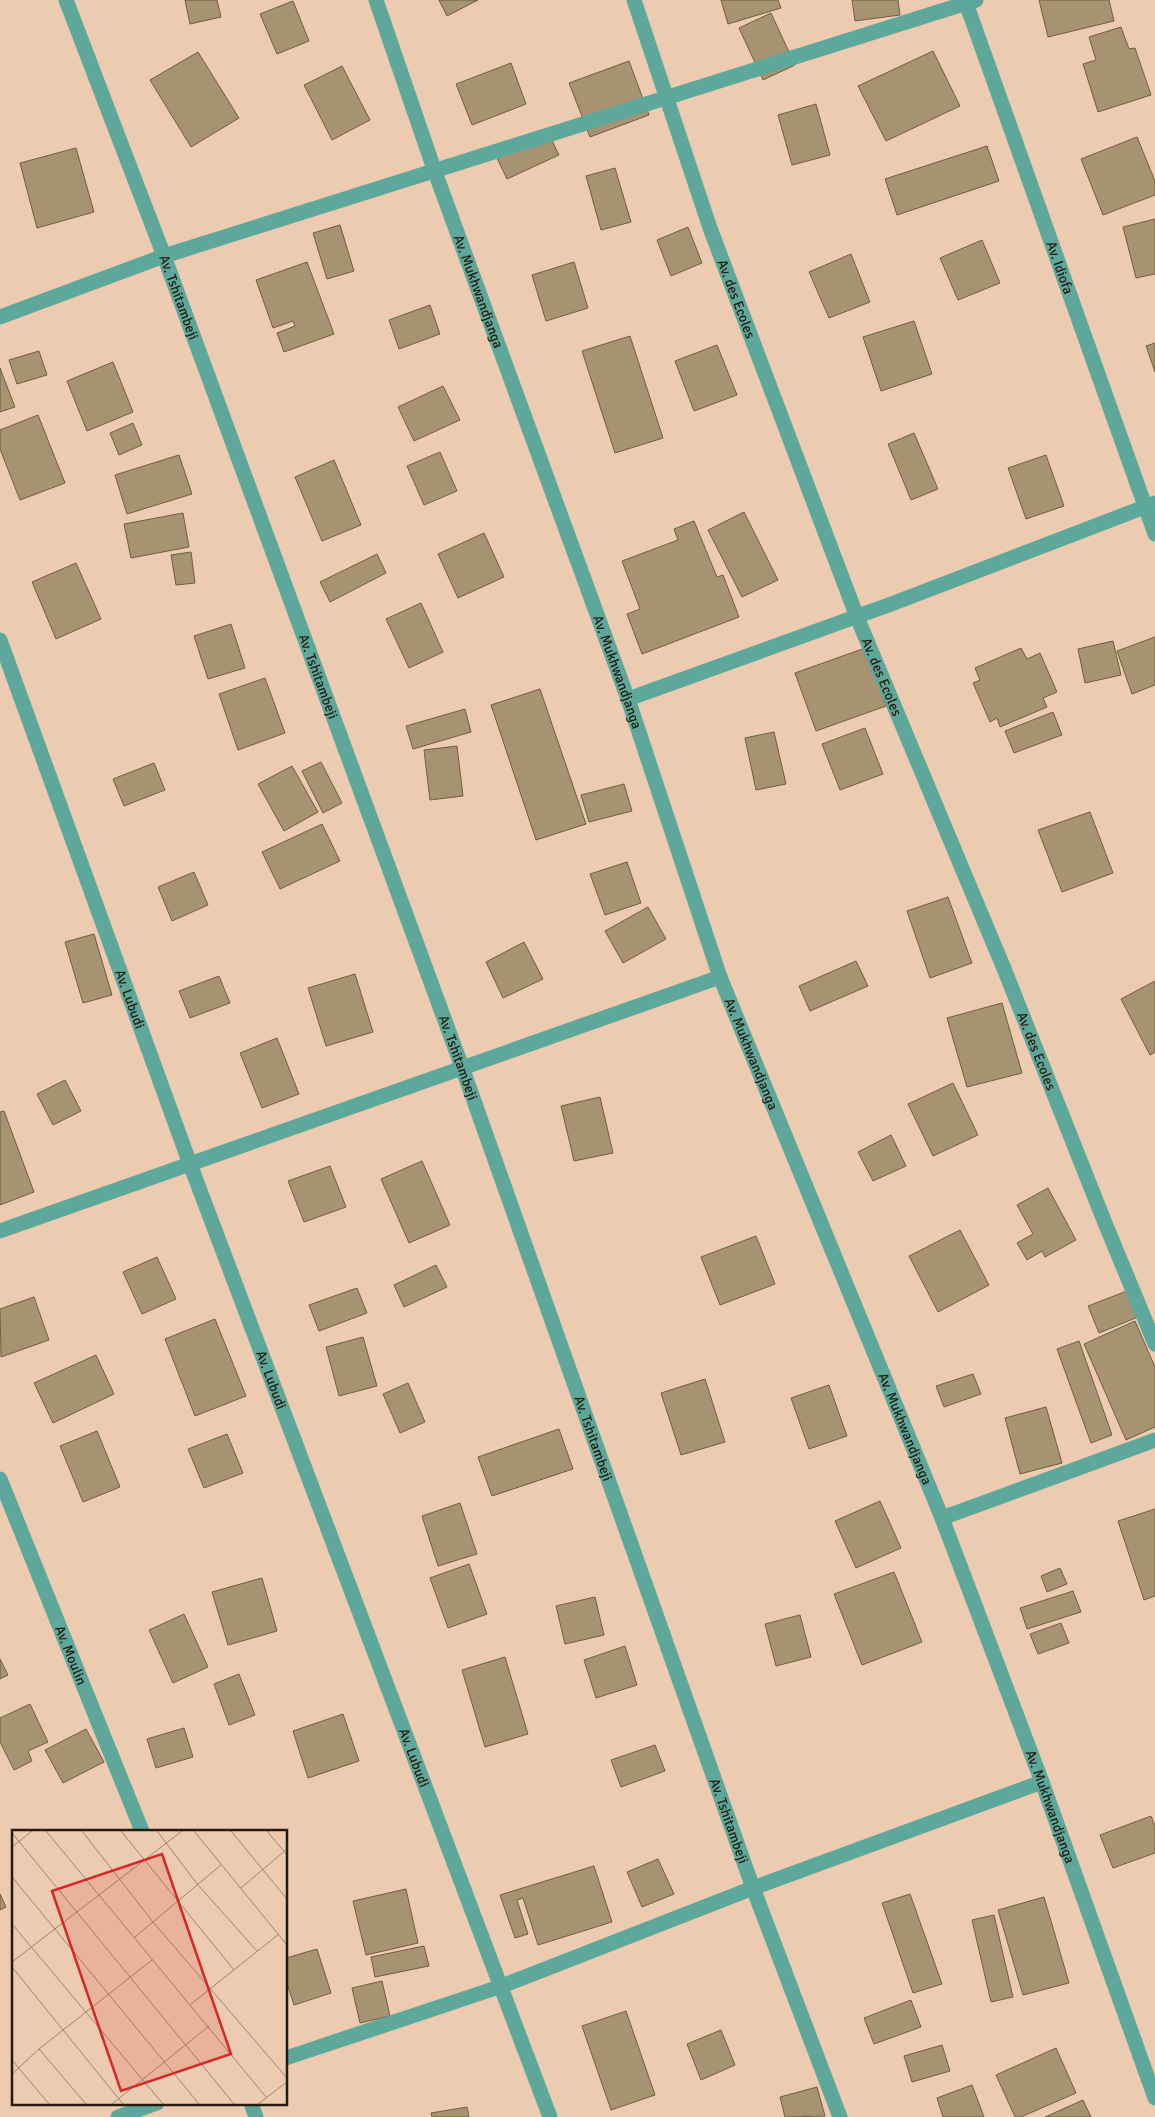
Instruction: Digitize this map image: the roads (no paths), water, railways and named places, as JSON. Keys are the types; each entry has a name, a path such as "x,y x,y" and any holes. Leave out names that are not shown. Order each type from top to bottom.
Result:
{"street":[{"name":"Av. Tshitambeji","path":"66,0 164,256 462,1067 753,1888 840,2117"},
{"name":"Av. Mukhwandjanga","path":"376,0 435,172 628,699 720,977 942,1518 1042,1782 1155,2098"},
{"name":"Av. des Ecoles","path":"634,0 710,228 856,617 1005,971 1104,1223 1155,1344"},
{"path":"0,317 164,256 435,172 969,1"},
{"name":"Av. Idiofa","path":"969,1 1150,505 1155,534"},
{"path":"628,699 856,617 1150,505"},
{"name":"Av. Lubudi","path":"0,640 190,1164 550,2117"},
{"path":"0,1231 720,977"},
{"path":"942,1518 1155,1440"},
{"name":"Av. Moulin","path":"0,1479 142,1830"},
{"path":"288,2057 502,1986 753,1888 1042,1782"},
{"path":"118,2117 154,2104"},
{"path":"251,2104 256,2117"}]}
